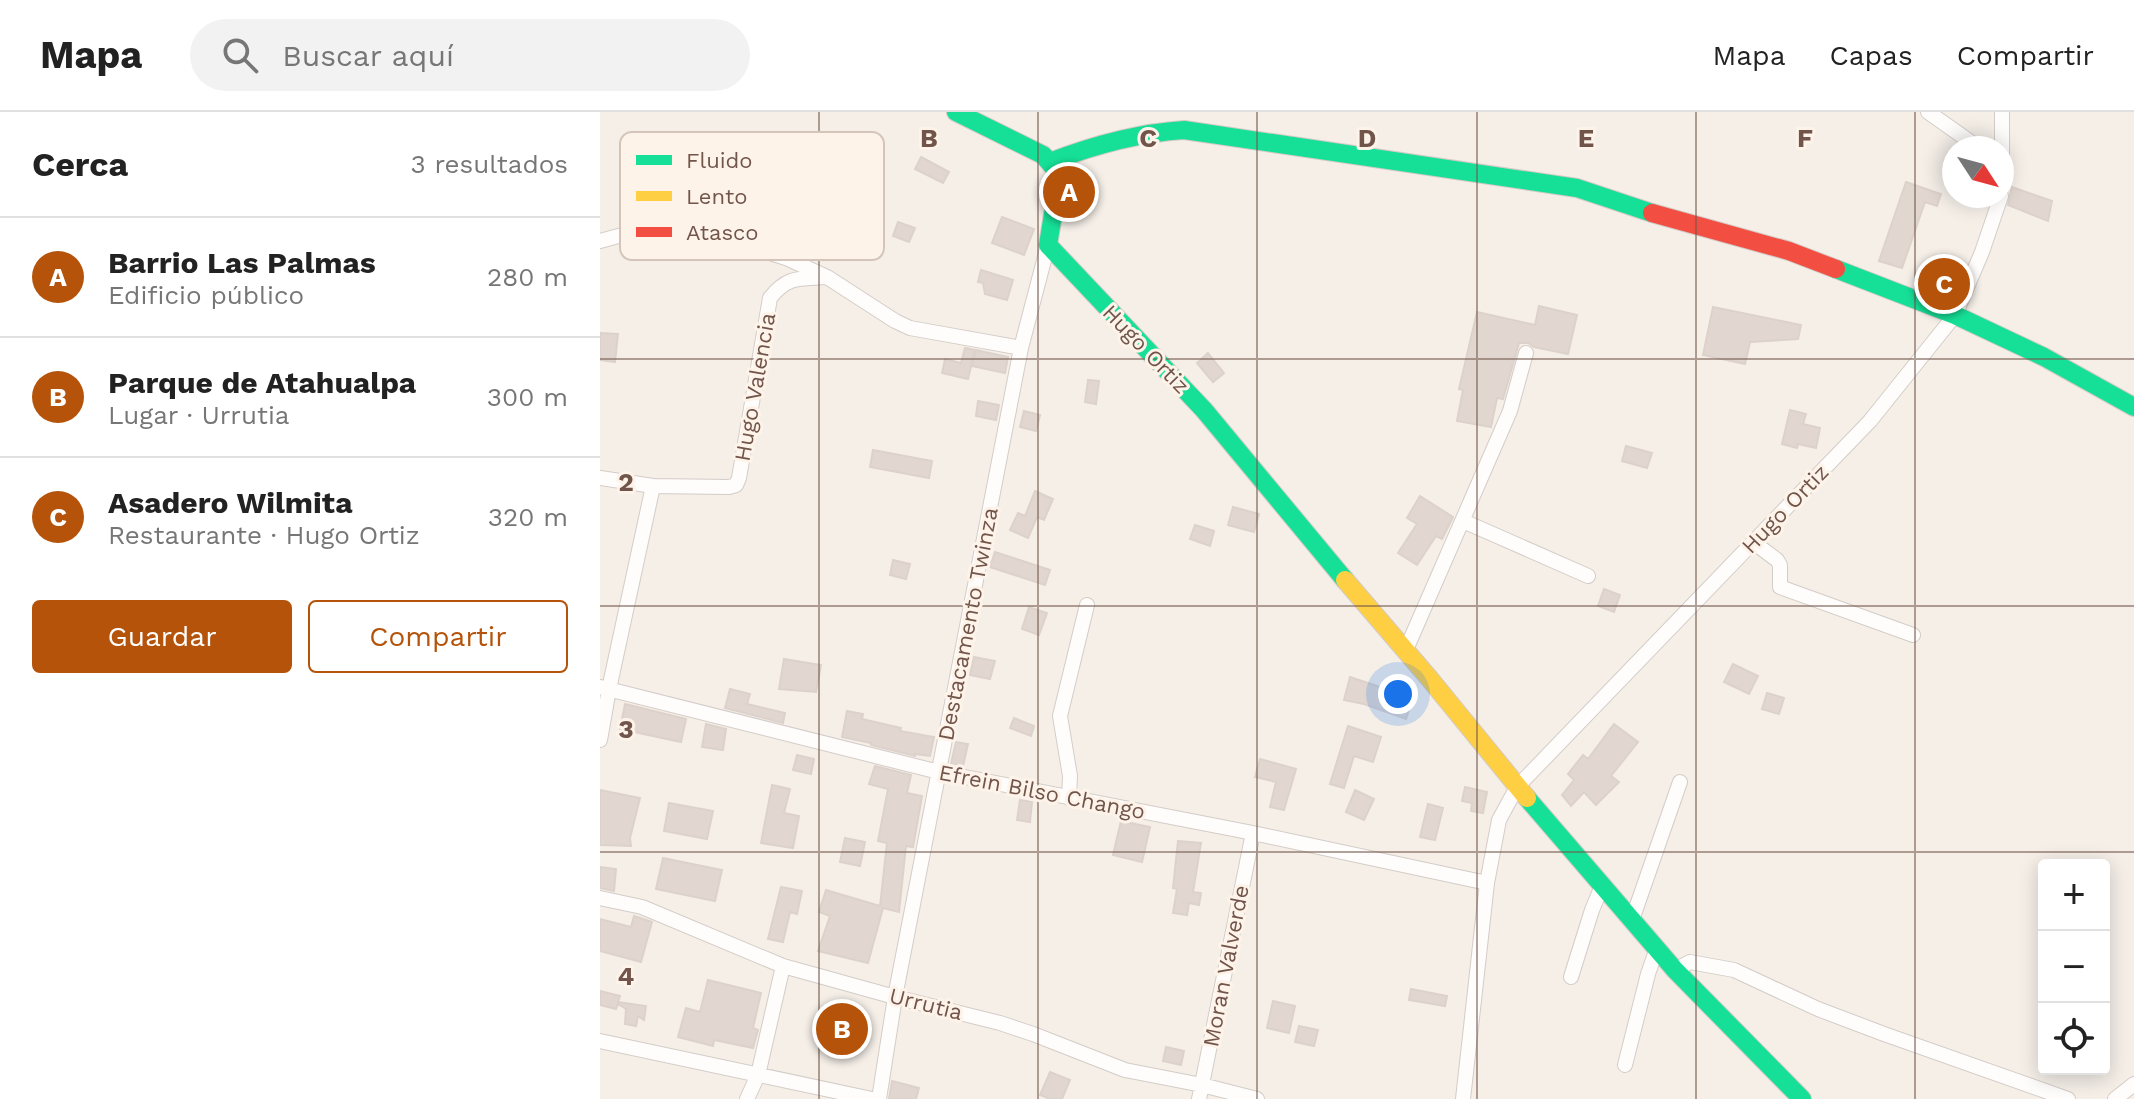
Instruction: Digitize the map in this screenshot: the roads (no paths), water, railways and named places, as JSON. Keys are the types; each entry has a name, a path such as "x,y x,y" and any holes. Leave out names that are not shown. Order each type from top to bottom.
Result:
{"street":[{"path":"956,112 1034,150 1050,162 1059,178 1048,245"},
{"path":"1928,112 1962,136"},
{"path":"2002,112 2002,136"},
{"path":"1050,162 1099,143 1160,131 1184,130 1577,188 1679,222 1789,251 1955,315 2044,357 2134,407"},
{"name":"Hugo Ortiz","path":"1463,1099 1487,883 1499,820 1517,787 1870,421 1955,315 1997,208"},
{"path":"600,241 620,236"},
{"name":"Destacamento Twinza","path":"879,1099 895,997 1021,348 1048,245"},
{"name":"Hugo Ortiz","path":"1048,245 1204,410 1517,787"},
{"path":"790,260 827,277 910,328 1021,348"},
{"name":"Hugo Valencia","path":"653,486 736,485 770,298 779,286 792,279 827,277"},
{"path":"1405,652 1510,411 1526,353"},
{"path":"600,478 653,486 604,688 600,740"},
{"path":"1463,521 1588,576"},
{"path":"1753,542 1777,560 1780,565 1780,587 1913,635"},
{"path":"1069,798 1070,776 1060,716 1087,605"},
{"name":"Efrein Bilso Chango","path":"604,688 939,772 1253,833 1487,883"},
{"path":"1632,920 1680,782"},
{"path":"1517,787 1675,970 1802,1099"},
{"name":"Moran Valverde","path":"1200,1092 1253,833"},
{"path":"1571,977 1602,886"},
{"name":"Urrutia","path":"600,898 642,907 783,966 1000,1023 1125,1070 1200,1092 1257,1099"},
{"path":"1625,1065 1657,948"},
{"path":"1675,970 1690,962 1734,970 1818,1009 2068,1099"},
{"path":"747,1099 758,1075 783,966"},
{"path":"600,1041 872,1099"},
{"path":"2115,1099 2134,1084"}],"place":[{"name":"Barrio Las Palmas","path":"1069,192"},
{"name":"Asadero Wilmita","path":"1944,284"},
{"name":"Parque de Atahualpa","path":"842,1029"}]}
